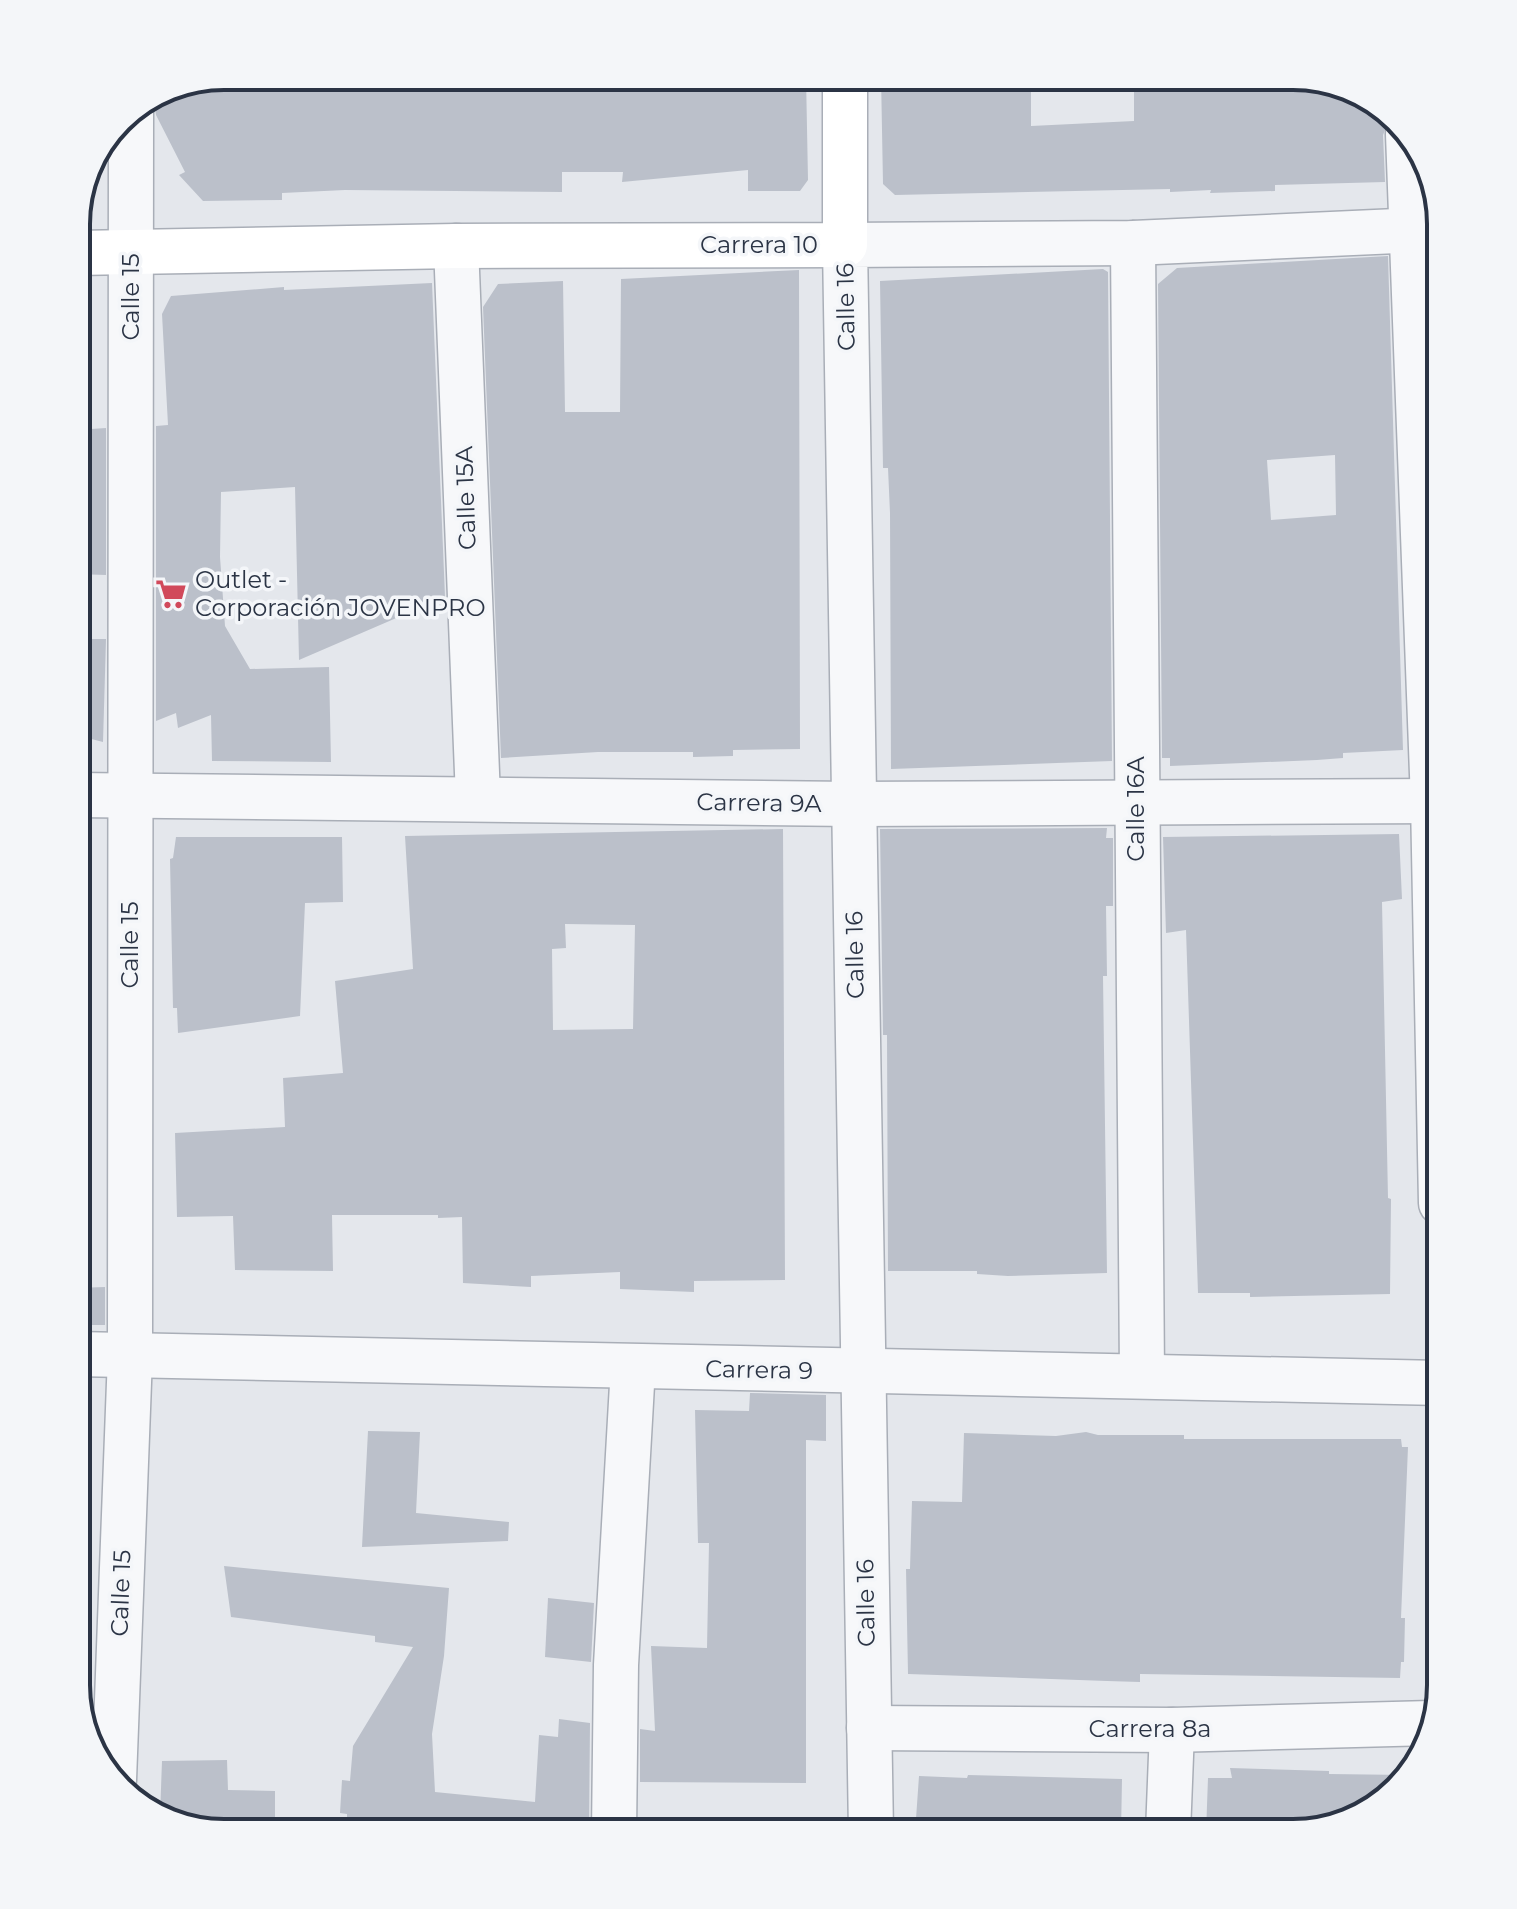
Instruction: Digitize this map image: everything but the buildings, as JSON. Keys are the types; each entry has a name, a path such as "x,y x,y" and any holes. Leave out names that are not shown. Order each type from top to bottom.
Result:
{"street":[{"name":"Calle 16","path":"845,90 853,804 871,1819"},
{"name":"Calle 15","path":"115,1762 130,1356 131,127"},
{"path":"1414,167 1425,229 1427,324"},
{"name":"Carrera 10","path":"90,253 456,246 1133,243 1425,229"},
{"name":"Calle 16A","path":"1133,243 1135,802 1142,1375"},
{"name":"Calle 15A","path":"456,246 478,798"},
{"name":"Carrera 9A","path":"90,794 853,804 1427,801"},
{"name":"Carrera 9","path":"90,1355 1427,1383"},
{"path":"614,1819 616,1665 633,1367"},
{"name":"Carrera 8a","path":"869,1728 1172,1730 1421,1723"},
{"path":"1169,1819 1172,1730"}],"place":[{"name":"Outlet - Corporación JOVENPRO","path":"171,594"}]}
